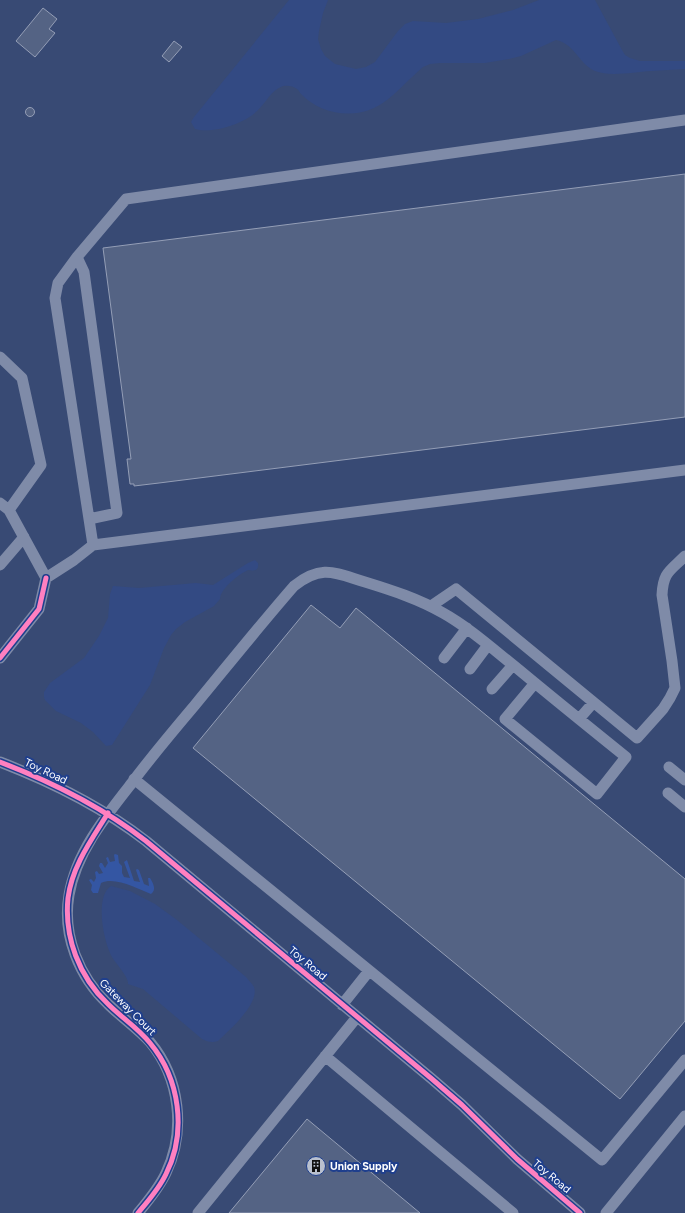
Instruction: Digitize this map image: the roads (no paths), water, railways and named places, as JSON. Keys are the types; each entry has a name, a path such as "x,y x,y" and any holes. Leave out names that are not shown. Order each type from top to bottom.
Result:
{"street":[{"path":"93,545 55,298 58,283 77,257 126,199 685,120"},
{"path":"77,257 84,272 117,513 89,519"},
{"path":"0,357 22,378 41,465 4,506 24,536 46,578 39,609 0,658"},
{"path":"46,578 74,560 93,545 685,470"},
{"path":"0,565 24,536"},
{"path":"431,606 456,589 637,738 670,698 675,688 662,595 663,584 667,573 685,556"},
{"name":"Gateway Court","path":"138,1213 161,1184 172,1158 177,1137 178,1117 176,1095 164,1062 150,1043 138,1030 95,991 80,968 72,947 68,920 68,896 75,872 86,848 108,813 134,779 294,586 306,577 322,572 332,572 380,587 431,606 467,628 513,665 626,757 597,794 505,719 535,683"},
{"path":"444,658 467,628"},
{"path":"470,669 488,645"},
{"path":"492,689 513,665"},
{"path":"579,719 593,703"},
{"name":"Toy Road","path":"0,762 59,788 108,813 146,840 462,1105 517,1159 580,1213"},
{"path":"669,767 684,777"},
{"path":"134,779 602,1160 685,1060"},
{"path":"668,793 685,807"},
{"path":"342,1005 369,971"},
{"path":"198,1213 357,1017"},
{"path":"325,1056 505,1211"},
{"path":"606,1213 685,1116"}],"place":[{"name":"Union Supply","path":"316,1166"}]}
